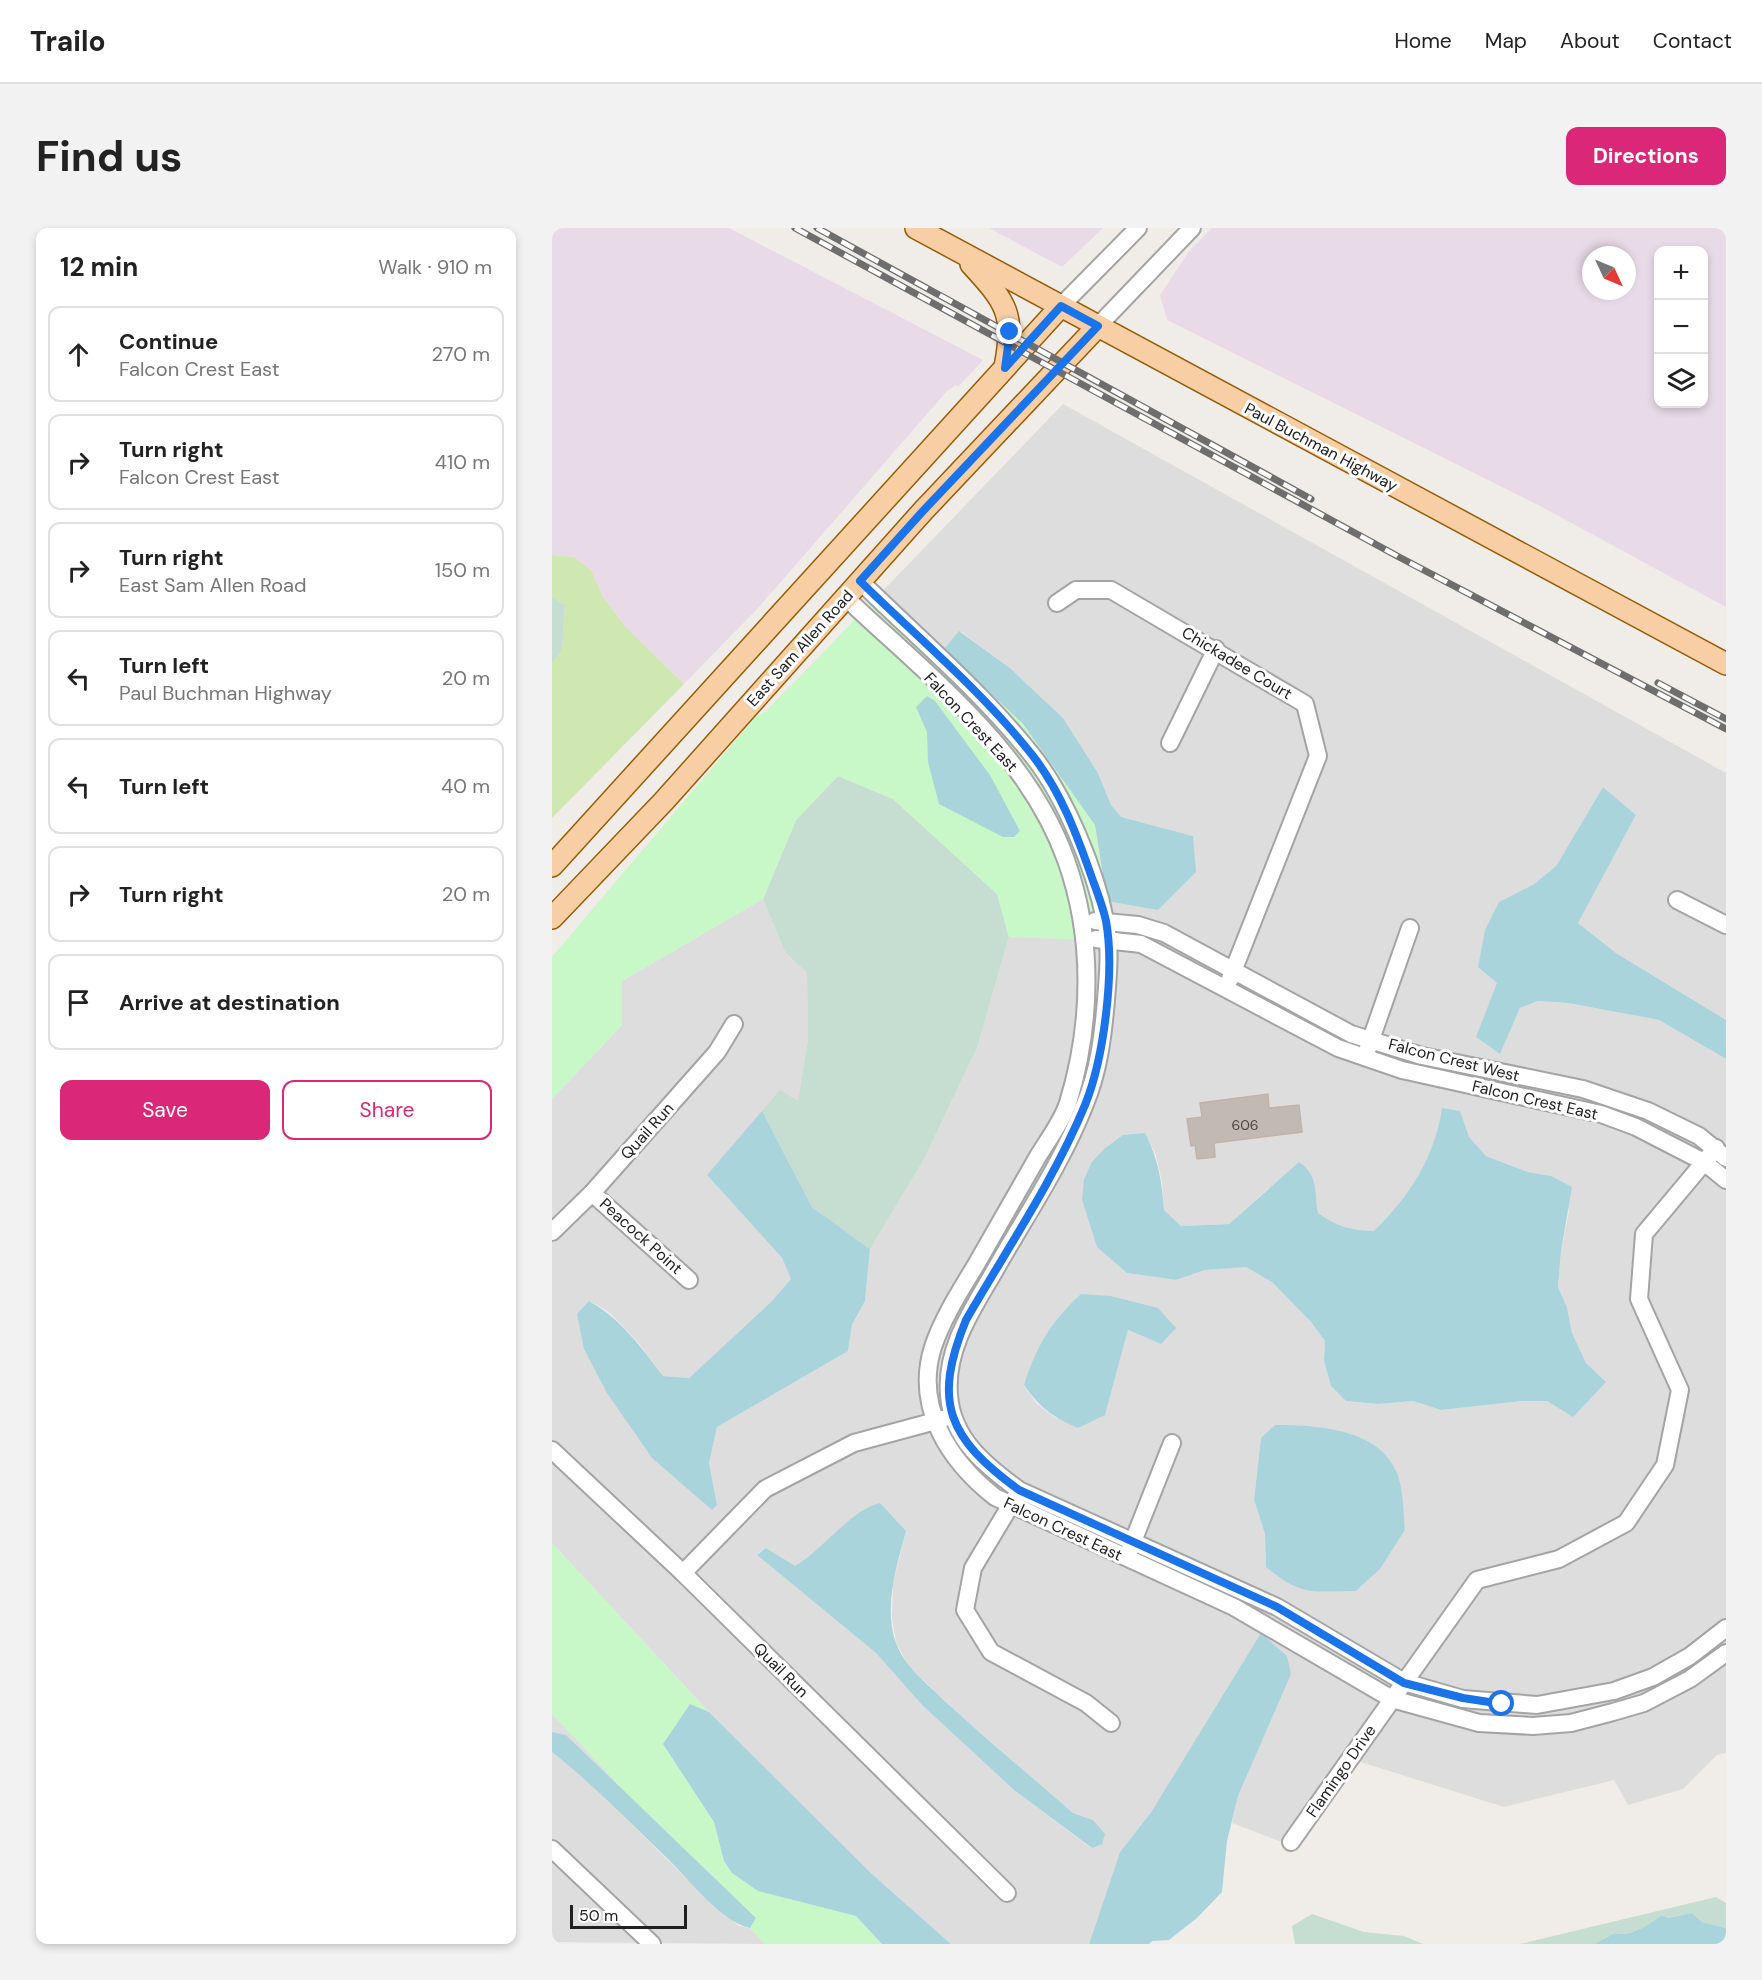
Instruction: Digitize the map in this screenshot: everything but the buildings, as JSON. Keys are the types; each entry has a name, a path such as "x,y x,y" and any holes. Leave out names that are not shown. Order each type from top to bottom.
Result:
{"main road":[{"name":"Paul Buchman Highway","path":"916,228 1726,664"},
{"path":"958,251 993,288 1009,314 1010,338 1005,368"},
{"path":"552,866 725,679 872,512 1061,306"},
{"name":"East Sam Allen Road","path":"552,918 664,801 923,511 1098,326"}],"street":[{"path":"1061,306 1138,228"},
{"path":"1098,326 1192,228"},
{"name":"Falcon Crest East","path":"860,581 1013,733 1033,756 1064,806 1078,836 1106,921 1108,982 1102,1044 1085,1104 1065,1149 966,1320 954,1349 948,1374 953,1417 969,1448 1015,1497 1126,1558 1234,1607 1392,1699 1479,1723 1533,1726 1571,1723 1644,1703 1690,1679 1726,1653"},
{"name":"Chickadee Court","path":"1058,603 1076,590 1111,590 1216,649 1305,704 1318,756 1226,988"},
{"name":"Falcon Crest East","path":"845,597 964,710 997,746 1032,791 1067,861 1084,929 1083,1030 1067,1106 951,1307 932,1350 929,1373 933,1421 972,1479 995,1497 1015,1497 1134,1540 1291,1615 1404,1683 1463,1698 1502,1704 1537,1705 1597,1695 1653,1677 1690,1656 1726,1628"},
{"path":"1170,742 1216,649"},
{"path":"997,746 1013,733"},
{"path":"1677,900 1726,925"},
{"name":"Falcon Crest West","path":"1084,929 1106,921 1138,925 1164,933 1351,1034 1422,1056 1561,1085 1648,1111 1699,1136 1721,1153"},
{"path":"1364,1057 1372,1040 1410,928"},
{"name":"Falcon Crest East","path":"1084,929 1107,940 1141,944 1338,1048 1402,1070 1601,1114 1636,1127 1704,1162 1726,1180"},
{"name":"Quail Run","path":"552,1232 592,1193 717,1052 734,1024"},
{"path":"1558,1104 1561,1085"},
{"name":"Flamingo Drive","path":"1291,1842 1477,1580 1559,1559 1626,1523 1665,1465 1680,1390 1639,1299 1644,1234 1704,1162 1721,1153"},
{"name":"Peacock Point","path":"592,1193 689,1280"},
{"path":"978,1261 995,1271"},
{"path":"683,1573 765,1490 854,1443 953,1417"},
{"path":"1126,1558 1172,1443"},
{"name":"Quail Run","path":"552,1450 683,1573 1007,1893"},
{"path":"1015,1497 973,1568 965,1610 992,1652 1086,1703 1112,1724"},
{"path":"1281,1633 1291,1615"},
{"path":"1597,1695 1604,1714"},
{"path":"552,1849 652,1944"}],"shaded area":[{"path":"552,228 729,228 983,360 958,387 956,385 947,391 759,607 684,684 623,624 603,597 591,570 574,557 552,555"},
{"path":"989,228 1103,228 1062,267"},
{"path":"1212,228 1726,228 1726,607 1542,507 1167,320 1160,295 1190,250"},
{"path":"1063,404 1726,773 1726,1020 1616,953 1578,923 1636,815 1603,787 1556,866 1534,884 1499,902 1500,1053 1520,1008 1538,1001 1568,1003 1659,1020 1726,1059 1726,1753 1717,1755 1683,1789 1628,1805 1614,1780 1504,1807 1351,1759 1292,1846 1232,1823 1238,1796 1255,1755 1152,1811 1120,1852 1089,1944 951,1944 872,1874 709,1712 552,1543 552,1099 622,1025 622,981 763,899 785,952 807,973 808,1039 798,1102 707,1175 782,1258 791,1279 771,1302 689,1378 663,1376 637,1341 609,1312 590,1301 717,1505 709,1463 717,1427 848,1351 852,1325 865,1301 870,1249 924,1159 977,1048 1009,937 1090,939 1107,901 1193,836 1121,817 1111,805 1098,773 1063,718 1010,668 960,631 944,649 873,601","holes":["1442,1109 1486,1156 1528,1172 1551,1176 1569,1211 1561,1251 1558,1287 1567,1307 1572,1333 1586,1364 1605,1382 1573,1416 1548,1401 1522,1401 1441,1410 1413,1401 1378,1404 1346,1401 1331,1386 1324,1361 1325,1341 1311,1322 1272,1282 1246,1266 1205,1270 1176,1280 1127,1273 1145,1133 1156,1155 1162,1182 1164,1210 1181,1226 1229,1224 1269,1188 1316,1199 1317,1213 1352,1231 1375,1231 1397,1208 1416,1181 1435,1143","1158,1308 1161,1344 1128,1330 1105,1415 1056,1418 1037,1404 1024,1386","1297,1425 1324,1430 1395,1468 1405,1530 1380,1569 1356,1591 1266,1567 1265,1534 1254,1500 1261,1438","906,1531 893,1583 892,1618 896,1642 908,1666 1073,1813 1093,1820 1091,1848 1014,1790 922,1705 876,1653 757,1554 766,1548 794,1567 814,1555"]},
{"path":"552,1714 628,1795 566,1735 552,1732"},
{"path":"552,1752 581,1774 707,1899 739,1926 750,1928 765,1944 552,1942"}],"green space":[{"path":"552,555 574,557 591,570 603,597 623,624 684,684 552,818 552,663 562,650 565,605 552,597"},
{"path":"552,597 565,605 562,650 552,663"},
{"path":"873,601 944,649 1023,724 1095,825 1106,901 1091,940 1009,937 997,894 893,799 838,776 796,820 763,899 622,981 622,1025 552,1099 552,957 756,716 765,712","holes":["935,701 990,775 1020,831 928,762 927,732"]},
{"path":"838,776 893,799 997,894 1009,937 977,1048 924,1159 870,1249 812,1207 762,1111 780,1090 798,1101 808,1039 807,973 785,952 763,899 796,820"},
{"path":"552,1543 709,1712 690,1704 664,1744 714,1822 724,1861 732,1873 759,1891 856,1916 882,1944 765,1944 750,1928 756,1918 628,1795 552,1714"},
{"path":"1716,1897 1726,1903 1726,1928 1702,1922 1692,1913 1668,1918 1662,1915 1639,1929 1627,1934 1615,1933 1594,1944 1520,1944"},
{"path":"1312,1914 1364,1932 1404,1936 1423,1944 1295,1944 1292,1926"}],"water":[{"path":"959,631 1010,668 1063,718 1098,773 1111,805 1121,817 1193,836 1196,872 1158,910 1107,901 1095,825 1023,724 944,649"},
{"path":"927,696 935,701 990,775 1020,831 1014,837 1003,837 939,804 928,762 927,732 916,707"},
{"path":"1603,787 1636,815 1578,923 1616,953 1726,1020 1726,1059 1659,1020 1568,1003 1538,1001 1520,1008 1500,1054 1476,1037 1497,983 1478,967 1485,930 1499,902 1534,884 1556,866"},
{"path":"1442,1108 1460,1111 1469,1137 1486,1156 1528,1172 1551,1176 1572,1187 1561,1251 1558,1287 1567,1307 1572,1333 1586,1363 1606,1382 1573,1417 1547,1401 1522,1401 1441,1410 1413,1401 1378,1404 1346,1401 1331,1386 1324,1361 1325,1341 1311,1322 1272,1282 1246,1267 1205,1270 1176,1280 1127,1273 1097,1247 1082,1200 1084,1179 1092,1162 1104,1149 1123,1135 1145,1133 1159,1170 1164,1210 1181,1226 1229,1224 1299,1162 1313,1178 1318,1213 1344,1227 1374,1231 1409,1190 1427,1159 1439,1126"},
{"path":"762,1111 812,1207 870,1249 865,1301 852,1325 848,1351 717,1427 709,1463 717,1505 712,1510 652,1458 607,1393 584,1349 577,1314 589,1301 621,1325 663,1376 689,1378 771,1302 791,1279 782,1258 707,1175"},
{"path":"1081,1294 1111,1296 1158,1308 1176,1328 1161,1344 1128,1330 1105,1415 1078,1428 1048,1411 1035,1400 1024,1385 1046,1335"},
{"path":"1275,1425 1307,1426 1342,1431 1372,1444 1385,1454 1394,1467 1401,1489 1405,1530 1380,1569 1356,1591 1318,1591 1299,1588 1266,1567 1265,1534 1254,1500 1261,1438"},
{"path":"880,1503 906,1531 891,1601 892,1629 905,1660 962,1716 1073,1813 1093,1820 1105,1834 1102,1844 1092,1848 1014,1790 922,1705 876,1653 757,1555 766,1548 795,1566 847,1522 869,1507"},
{"path":"1261,1633 1287,1656 1291,1674 1238,1796 1227,1841 1222,1892 1197,1918 1169,1940 1152,1941 1149,1944 1089,1944 1120,1852 1152,1811"},
{"path":"690,1704 709,1712 872,1874 951,1944 882,1944 856,1916 758,1891 732,1873 724,1861 714,1822 663,1744"},
{"path":"552,1732 566,1735 756,1918 750,1928 739,1924 718,1910 612,1805 552,1752"},
{"path":"1692,1913 1702,1922 1726,1928 1726,1944 1594,1944 1615,1933 1627,1934 1639,1929 1662,1915 1668,1918"}],"railway":[{"path":"795,228 1399,557 1726,729"},
{"path":"817,228 1311,499"},
{"path":"1658,683 1726,719"}],"route":[{"path":"1010,332 1005,368 1061,306 1098,326 860,581 1000,718 1033,756 1064,806 1078,836 1106,921 1108,982 1102,1044 1091,1087 1065,1149 966,1320 954,1349 948,1374 953,1417 969,1448 989,1468 1019,1490 1134,1540 1277,1607 1404,1683 1463,1698 1502,1704"}]}
